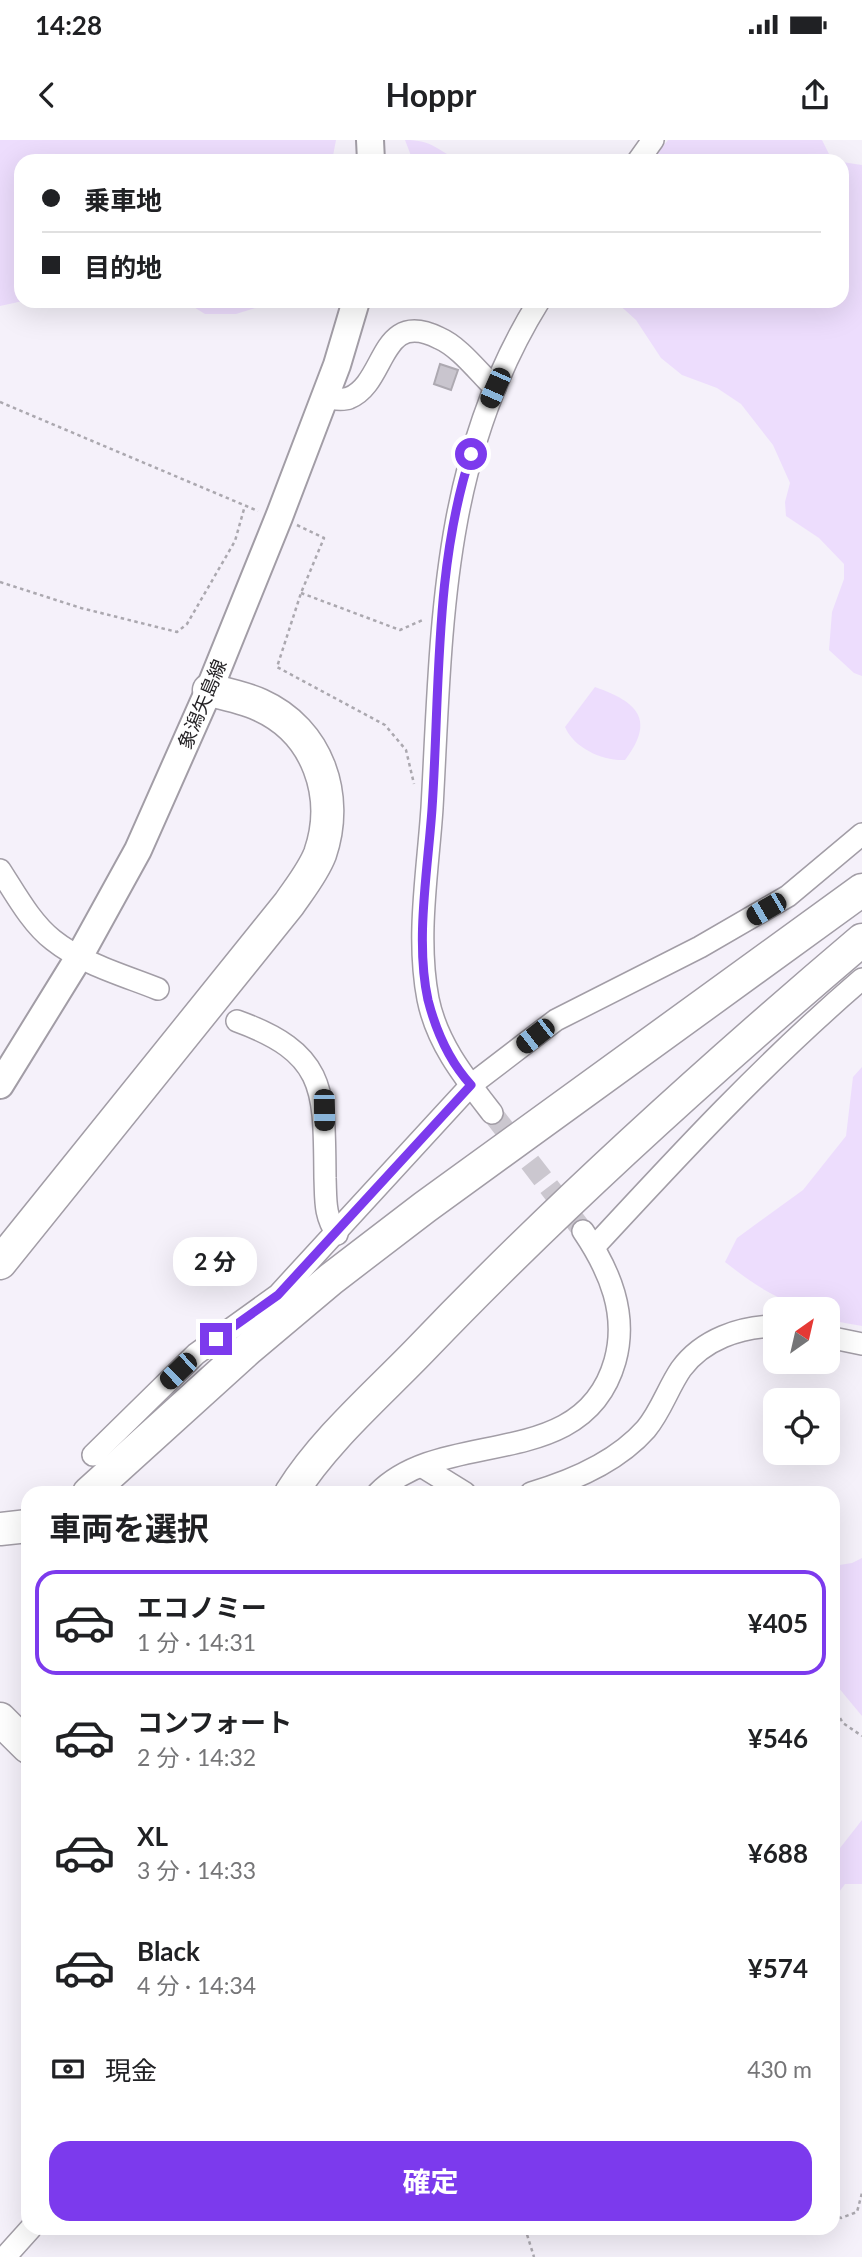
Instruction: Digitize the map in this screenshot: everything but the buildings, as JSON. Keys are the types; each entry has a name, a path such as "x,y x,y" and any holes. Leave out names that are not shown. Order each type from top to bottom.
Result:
{"highway":[{"path":"0,1234 275,891 303,846 309,823 309,799 303,775 291,755 273,736 209,690"},
{"path":"0,1263 289,904 319,856 328,803 325,780 309,746 284,720 260,705 209,690"},
{"path":"97,1486 248,1349 352,1263 706,1000 862,890"},
{"path":"297,1486 352,1421 467,1301 726,1055 862,940"},
{"path":"0,1529 21,1527"},
{"path":"0,1719 21,1740"}],"main road":[{"name":"象潟矢島線","path":"0,1085 79,957 138,850 209,690 279,517 337,365 354,308"}],"street":[{"path":"492,1113 456,1069 428,999 424,949 434,738 450,543 464,475 495,388 514,345 535,308"},
{"path":"323,398 348,400 361,391 385,352 403,332 417,329 442,338 495,388"},
{"path":"93,1455 196,1354 278,1295 337,1234 471,1085 556,1020 700,947 788,896 862,834"},
{"path":"0,870 18,899 51,939 79,957 158,989"},
{"path":"385,1486 423,1467 524,1442 564,1427 591,1406 610,1377 620,1346 621,1312 589,1239 806,1027 862,979"},
{"path":"237,1021 271,1033 296,1051 316,1077 324,1110 326,1218 337,1234"},
{"path":"554,1486 616,1457 646,1429 663,1405 681,1369 698,1353 732,1331 763,1327"},
{"path":"840,1339 862,1344"},
{"path":"423,1467 454,1486"},
{"path":"5,2257 25,2235"}],"path":[{"path":"0,402 244,507 279,517 324,538 300,593 276,667 385,726 406,750 414,786"},
{"path":"0,582 82,608 177,632 187,624 235,541 244,507"},
{"path":"300,593 400,630 444,611"},
{"path":"840,1718 862,1736"},
{"path":"840,2217 857,2212 862,2193"},
{"path":"527,2235 534,2257"}],"shaded area":[{"path":"0,140 336,140 333,154 14,154 14,303 0,306"},
{"path":"405,140 429,144 447,154 410,154"},
{"path":"668,140 822,140 829,154 657,154"},
{"path":"849,163 862,165 862,676 854,673 829,650 832,612 844,579 844,564 819,538 786,516 785,502 790,483 773,445 741,404 717,388 682,375 661,358 636,320 623,308 849,308"},
{"path":"195,308 255,308 236,314 205,314"},
{"path":"595,687 622,699 637,714 639,733 625,760 598,756 590,752 575,741 565,727"},
{"path":"862,1067 862,1326 840,1322 840,1297 780,1297 725,1262 737,1238 803,1190 846,1136 853,1077"},
{"path":"862,1558 862,1716 840,1689 840,1565"},
{"path":"862,1820 862,1884 845,1884 840,1891 840,1848"}],"tunnel":[{"path":"492,1113 583,1231"}],"route":[{"path":"216,1339 278,1295 337,1234 471,1085 456,1069 440,1035 428,999 424,949 434,738 450,543 471,454"}]}
